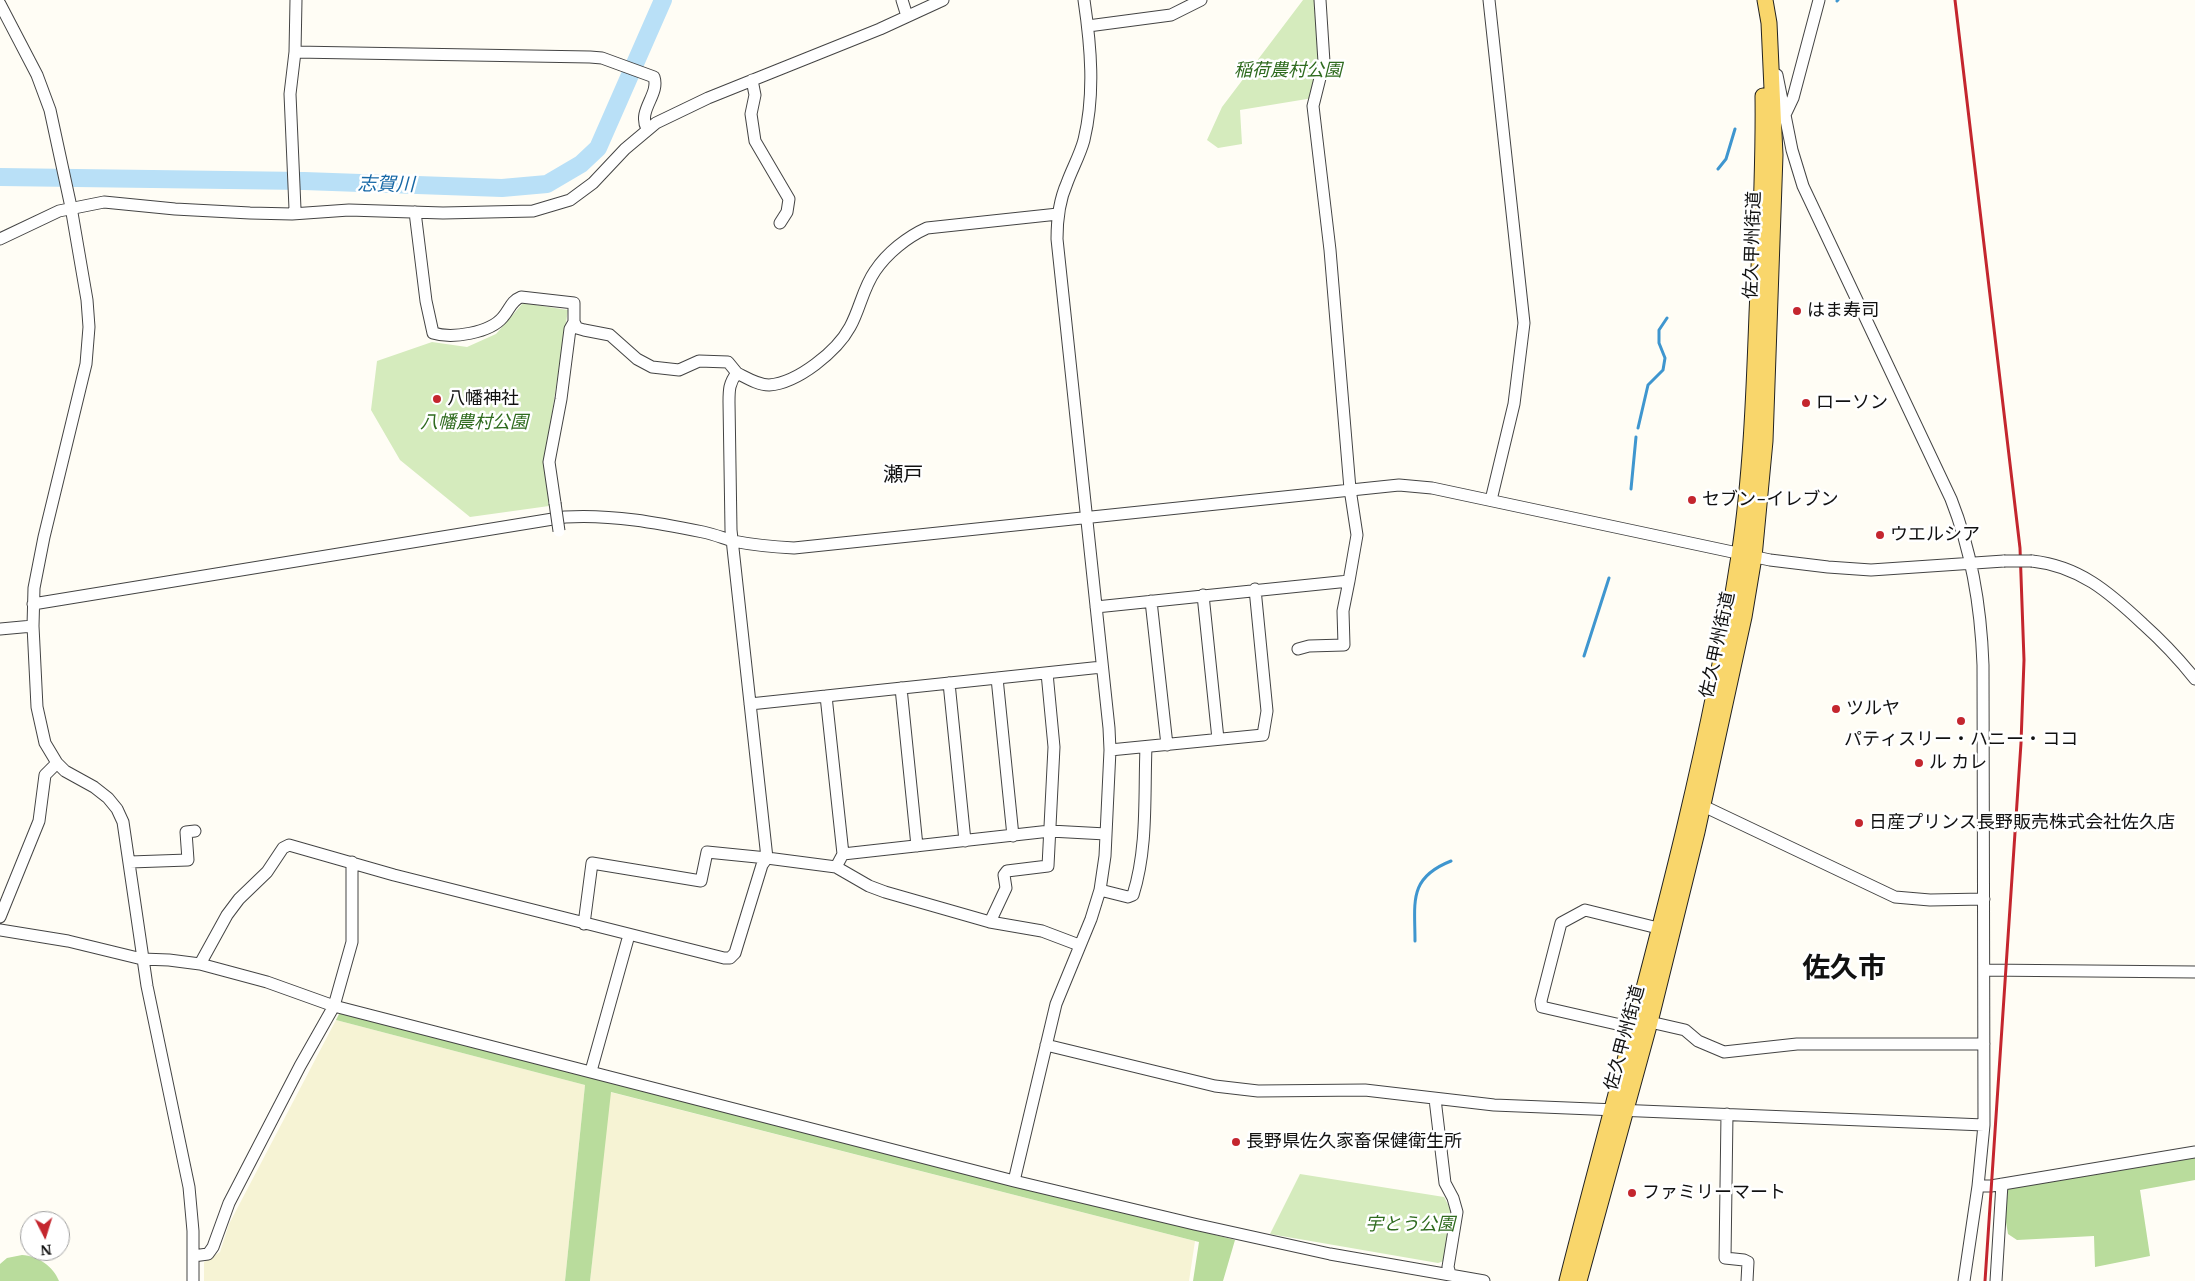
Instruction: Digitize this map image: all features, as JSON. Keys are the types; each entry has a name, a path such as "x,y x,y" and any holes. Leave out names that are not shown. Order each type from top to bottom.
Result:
{"main road":[{"name":"佐久甲州街道","path":"1746,556 1761,225 1763,97 1760,0"},
{"name":"佐久甲州街道","path":"1567,1281 1619,1110 1650,1022 1666,930 1696,803 1718,675 1746,556 1765,441 1775,131 1769,23 1764,0"},
{"name":"佐久甲州街道","path":"1579,1281 1619,1110 1634,1028 1666,930"}],"street":[{"path":"293,212 290,94 295,52 296,0"},
{"path":"902,0 907,16"},
{"path":"0,239 70,203 114,202 198,211 532,211 570,200 593,183 647,129 708,98 943,0"},
{"path":"1014,1180 1056,1004 1091,919 1100,890 1106,834 1110,750 1057,246 1058,214 1066,185 1083,142 1088,118 1091,89 1088,26 1084,0"},
{"path":"1298,649 1309,646 1344,645 1343,611 1356,535 1350,489 1330,250 1313,106 1324,62 1320,0"},
{"path":"1489,0 1524,323 1514,404 1491,500"},
{"path":"1784,117 1793,98 1819,0"},
{"path":"1088,26 1162,17 1198,1"},
{"path":"0,4 44,92 57,140 87,300 88,348 36,573 33,626 37,707 45,743 57,763 65,771 94,787 113,803 123,822 142,959 164,1076 189,1187 193,1281"},
{"path":"1769,23 1784,117 1803,186"},
{"path":"295,52 602,58 654,77 655,83 643,116 647,129"},
{"path":"752,80 755,95 751,114 755,141 790,199 787,212 780,223"},
{"path":"1763,97 1784,153 1803,186 1930,451 1957,514 1971,563 1982,632 1983,666 1984,1125 1978,1186 1964,1281"},
{"path":"415,212 426,301 433,333 466,333 488,328 502,318 512,303 521,297 574,304 574,322 577,328 610,335 637,359 652,367 679,370 699,361 728,362 737,374 755,382 770,384 798,375 817,364 846,334 868,284 882,261 900,245 922,230 1058,214"},
{"path":"559,531 549,470 550,447 561,399 570,329 574,322"},
{"path":"200,964 227,915 239,899 267,872 285,846 295,847 394,875 584,924 724,958 733,956 762,865 767,858 731,530 729,402 730,383 737,374"},
{"path":"33,604 565,517 624,518 704,533 733,541 794,548 1350,489 1417,485 1746,556 1828,567 1871,570 2004,560 2032,561 2065,568 2088,578 2104,588 2164,643 2195,680"},
{"path":"1096,607 1255,589 1349,581"},
{"path":"1110,750 1263,735 1267,711 1255,589"},
{"path":"1203,595 1218,739"},
{"path":"1151,601 1167,745"},
{"path":"0,629 33,626"},
{"path":"750,704 1102,667"},
{"path":"990,922 1006,888 1004,875 1006,871 1048,866 1054,747 1047,673"},
{"path":"997,678 1013,836"},
{"path":"949,683 966,841"},
{"path":"902,688 917,846"},
{"path":"826,696 842,854 836,867"},
{"path":"1100,890 1130,897 1138,878 1142,848 1146,747"},
{"path":"0,917 38,821 45,775 57,763"},
{"path":"1696,803 1895,897 1930,900 1984,899"},
{"path":"130,862 188,860 186,832 195,831"},
{"path":"842,854 1050,831 1106,834"},
{"path":"584,924 592,863 701,882 707,852 836,867 876,889 990,922 1042,931 1080,945"},
{"path":"193,1256 208,1254 214,1247 229,1202 334,1006 352,942 352,862"},
{"path":"1634,1028 1542,1007 1541,1001 1560,923 1585,910 1666,930"},
{"path":"0,930 68,941 142,959 200,964 267,982 334,1006 1014,1180 1279,1243 1484,1281"},
{"path":"591,1071 629,935"},
{"path":"1984,970 2195,972"},
{"path":"1650,1022 1685,1030 1698,1041 1724,1052 1797,1044 1984,1044"},
{"path":"1046,1045 1208,1084 1241,1090 1365,1090 1494,1105 1984,1125"},
{"path":"1435,1099 1445,1183 1456,1205 1457,1212 1448,1267 1450,1274"},
{"path":"1727,1114 1725,1258 1748,1262 1747,1281"},
{"path":"1978,1186 2002,1184 2195,1152"},
{"path":"1996,1281 2002,1184"}],"shaded area":[{"path":"336,1020 585,1085 565,1281 204,1281 204,1262 220,1252 229,1224"},
{"path":"610,1092 1195,1241 1189,1281 590,1281"}],"green space":[{"name":"稲荷農村公園","path":"1303,0 1317,0 1321,61 1313,98 1240,110 1242,144 1218,148 1207,140 1222,107"},
{"name":"八幡農村公園","path":"523,303 568,310 544,464 549,506 470,517 400,460 371,410 377,361 432,342 467,347 496,334"},
{"path":"340,1012 1235,1240 1223,1281 1193,1281 1199,1242 611,1092 590,1281 565,1281 585,1085 336,1020"},
{"path":"2195,1155 2195,1180 2140,1190 2150,1256 2095,1267 2094,1236 2017,1240 2008,1234 2005,1216 2008,1189"},
{"name":"宇とう公園","path":"1300,1174 1444,1197 1452,1212 1444,1261 1438,1263 1270,1234"},
{"path":"20,1255 20,1261 41,1261 49,1266 59,1281 0,1281 0,1264 7,1258"}],"waterway":[{"name":"志賀川","path":"0,177 304,181 502,188 547,184 581,164 598,148 663,0"},
{"path":"1718,169 1726,159 1735,129"},
{"path":"1638,428 1648,385 1663,370 1665,358 1659,343 1659,330 1667,318"},
{"path":"1631,489 1636,437"},
{"path":"1584,656 1609,578"},
{"path":"1415,941 1415,903 1421,884 1427,875 1451,861"}],"railway":[{"path":"1955,0 2020,548 2024,660 2021,743 1985,1281"}],"place":[{"name":"はま寿司","path":"1797,311"},
{"name":"八幡神社","path":"437,399"},
{"name":"ローソン","path":"1806,403"},
{"name":"セブン-イレブン","path":"1692,500"},
{"name":"ウエルシア","path":"1880,535"},
{"name":"ツルヤ","path":"1836,709"},
{"name":"パティスリー・ハニー・ココ","path":"1961,721"},
{"name":"ル カレ","path":"1919,763"},
{"name":"日産プリンス長野販売株式会社佐久店","path":"1859,823"},
{"name":"長野県佐久家畜保健衛生所","path":"1236,1142"},
{"name":"ファミリーマート","path":"1632,1193"}],"district":[{"name":"瀬戸","path":"903,475"},
{"name":"佐久市","path":"1844,969"}]}
